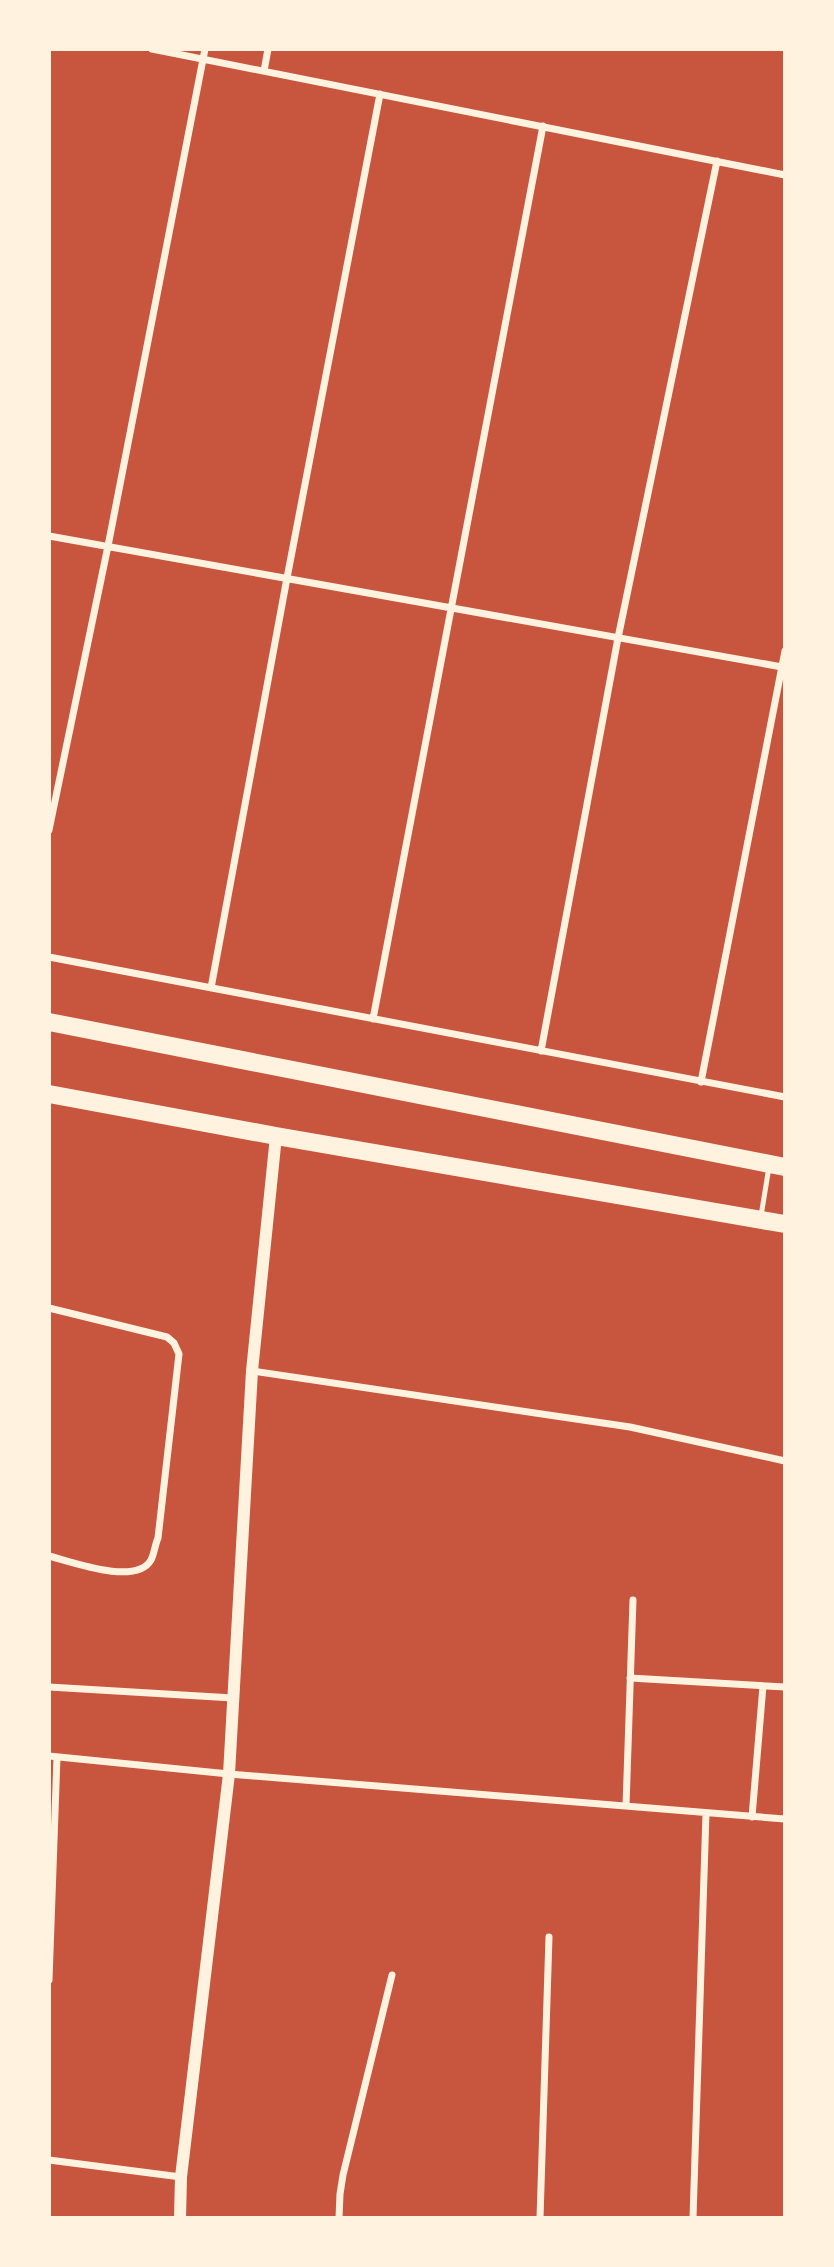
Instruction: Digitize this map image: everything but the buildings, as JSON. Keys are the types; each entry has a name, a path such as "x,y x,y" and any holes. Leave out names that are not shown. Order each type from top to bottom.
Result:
{"main road":[{"path":"49,1022 777,1165"},
{"path":"49,1094 785,1224"}],"street":[{"path":"152,49 785,175"},
{"path":"49,830 108,546 205,49"},
{"path":"264,71 268,49"},
{"path":"211,988 380,94"},
{"path":"373,1019 543,127"},
{"path":"541,1051 618,638 717,161"},
{"path":"49,536 782,667"},
{"path":"701,1082 785,651"},
{"path":"49,957 785,1097"},
{"path":"180,2218 181,2178 229,1774 252,1371 276,1136"},
{"path":"49,1308 167,1337 174,1343 179,1354 158,1538 150,1561 140,1570 119,1573 49,1556"},
{"path":"252,1371 630,1427 785,1461"},
{"path":"626,1806 633,1600"},
{"path":"630,1678 785,1687"},
{"path":"752,1817 763,1686"},
{"path":"49,1687 233,1698"},
{"path":"49,1980 53,1757 785,1819"},
{"path":"693,2218 706,1812"},
{"path":"540,2218 549,1937"},
{"path":"339,2218 343,2175 392,1975"},
{"path":"49,2160 181,2178"}],"lane":[{"path":"760,1219 777,1165"}]}
